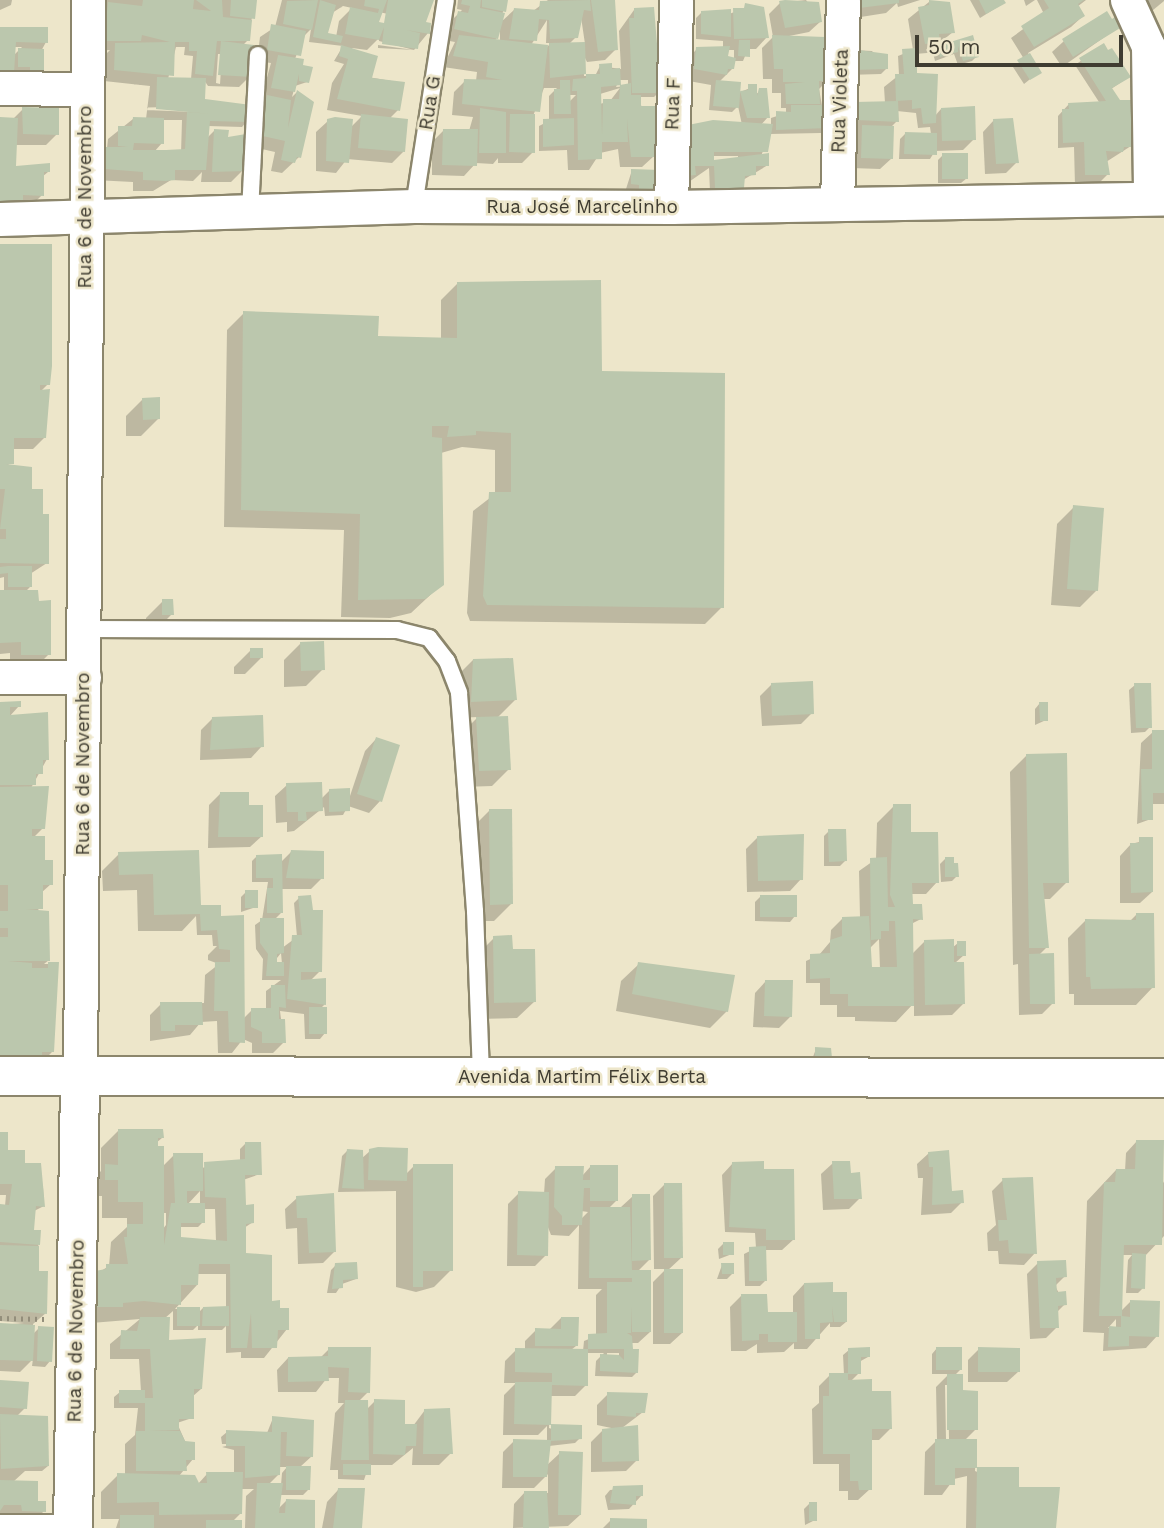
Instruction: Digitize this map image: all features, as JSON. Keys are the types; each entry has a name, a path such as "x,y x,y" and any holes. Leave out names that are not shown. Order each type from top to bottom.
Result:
{"street":[{"name":"Rua 6 de Novembro","path":"73,1525 84,677 84,218 88,0"},
{"name":"Rua F","path":"671,207 676,0"},
{"name":"Rua Violeta","path":"837,202 843,0"},
{"path":"1127,0 1148,46 1157,198"},
{"path":"0,88 86,89"},
{"name":"Rua José Marcelinho","path":"0,219 414,206 671,207 1157,198"},
{"path":"0,677 84,677"},
{"name":"Avenida Martim Félix Berta","path":"0,1076 1164,1078"}],"lane":[{"name":"Rua G","path":"414,206 446,0"},
{"path":"250,212 258,55"},
{"path":"84,629 397,630 429,638 447,661 459,693 475,911 481,1077"},
{"path":"0,1523 73,1525"}],"path":[{"path":"0,1318 76,1320"}],"building":[{"path":"143,0 194,0 193,9 211,11 196,0 222,0 223,17 252,20 250,41 217,41 213,76 195,74 197,51 189,51 189,42 175,42 174,76 114,70 115,43 170,42 142,35 141,41 104,41 108,2 142,6"},
{"path":"231,0 257,0 255,19 230,16"},
{"path":"318,0 312,30 283,24 287,1"},
{"path":"320,0 336,5 328,33 343,36 341,43 313,37"},
{"path":"365,0 387,0 379,22 384,23 388,0 434,0 426,22 431,23 430,34 406,30 420,33 418,49 382,44 384,27 379,40 345,34 350,7 378,13 379,9 364,6"},
{"path":"462,0 481,0 480,8 505,13 498,39 454,29 458,11 468,13 470,6 461,4"},
{"path":"482,0 508,0 506,12 482,7"},
{"path":"590,0 591,11 584,10 578,38 550,39 549,20 539,19 537,41 509,39 514,8 539,10 540,1"},
{"path":"591,0 615,0 618,50 598,52"},
{"path":"857,0 899,0 899,3 859,8"},
{"path":"929,0 950,2 955,33 939,34 940,42 925,44 918,7 929,5"},
{"path":"979,0 1004,0 1006,3 986,14"},
{"path":"1044,0 1084,0 1078,4 1085,16 1034,47 1021,26 1049,8"},
{"path":"779,1 819,2 822,22 785,28"},
{"path":"745,3 764,7 769,38 734,39 733,8 744,8"},
{"path":"654,7 661,93 632,93 629,18 634,18 634,8"},
{"path":"731,9 731,37 701,34 701,11"},
{"path":"1107,11 1112,19 1119,14 1125,25 1073,57 1062,39"},
{"path":"271,24 306,31 301,56 267,50"},
{"path":"0,27 48,27 48,43 16,42 14,73 0,73"},
{"path":"459,35 548,45 540,112 462,104 464,79 502,80 486,77 488,62 453,56"},
{"path":"772,35 825,37 829,82 819,81 820,104 786,104 785,84 805,82 783,82 783,69 774,69"},
{"path":"973,35 979,57 963,61 958,46 958,52 940,57 937,46"},
{"path":"739,40 750,40 750,57 738,56"},
{"path":"221,41 254,45 252,77 218,75"},
{"path":"585,42 586,74 550,78 549,43"},
{"path":"1104,43 1108,50 1112,48 1131,77 1112,88 1120,100 1137,100 1133,147 1124,147 1123,152 1106,151 1110,175 1085,175 1084,142 1063,143 1062,109 1069,109 1068,103 1106,101 1079,58"},
{"path":"341,45 378,56 372,78 405,82 400,111 337,99 348,59 339,56"},
{"path":"730,46 728,56 736,58 734,69 728,69 727,75 694,69 696,47"},
{"path":"18,48 44,49 44,77 30,76 30,67 18,67"},
{"path":"917,48 917,73 938,74 936,123 923,124 921,108 912,109 912,100 896,101 895,74 904,74 902,49"},
{"path":"851,49 888,54 888,69 852,70"},
{"path":"1030,53 1042,73 1030,80 1017,60"},
{"path":"278,55 304,59 303,65 313,67 309,83 299,81 299,74 295,92 271,88"},
{"path":"612,63 612,69 620,68 621,85 631,83 631,95 641,95 641,106 656,106 655,157 631,157 627,119 628,142 602,142 602,159 578,160 577,91 572,91 573,79 586,78 586,74 600,74 599,64","holes":["620,85 619,99 603,99 602,135 601,87"]},
{"path":"157,77 206,78 205,99 251,105 249,122 210,121 206,170 175,170 175,180 166,181 143,180 143,172 105,169 106,147 128,147 118,146 118,126 132,126 133,117 164,118 164,144 134,143 133,150 166,150 185,149 187,112 211,114 156,109"},
{"path":"560,80 570,80 571,114 554,114 554,89 560,89"},
{"path":"716,80 741,82 739,108 713,106"},
{"path":"748,84 757,84 757,96 759,88 767,88 770,118 747,118 740,91 748,90"},
{"path":"297,90 314,102 301,158 297,157 295,163 281,160 285,141 258,135 267,95 291,100 288,128"},
{"path":"898,101 899,122 856,120 855,102"},
{"path":"791,105 827,105 828,128 776,130 776,111 791,112"},
{"path":"975,106 976,140 942,141 941,108"},
{"path":"22,107 59,108 59,135 23,134"},
{"path":"480,108 506,112 506,153 479,153"},
{"path":"361,114 408,119 405,152 358,148"},
{"path":"510,114 535,114 535,153 509,152"},
{"path":"0,117 18,118 16,166 50,163 50,172 44,172 44,196 23,195 23,203 0,202"},
{"path":"574,118 574,145 543,147 543,119"},
{"path":"1013,118 1019,163 996,164 993,119"},
{"path":"327,119 353,119 349,163 326,161"},
{"path":"713,120 773,124 768,152 714,152 714,160 769,153 769,166 756,166 756,175 745,176 744,188 715,188 714,166 695,166 696,175 685,176 683,126"},
{"path":"862,125 894,126 893,159 861,158"},
{"path":"214,129 229,130 228,137 246,134 244,171 212,172"},
{"path":"443,129 478,129 477,166 442,165"},
{"path":"905,132 937,133 937,155 904,154"},
{"path":"942,153 968,153 968,179 942,179"},
{"path":"631,169 660,170 659,194 639,194 639,185 631,184"},
{"path":"0,244 52,244 52,366 50,385 40,385 40,390 50,389 46,438 14,438 14,464 6,464 32,467 32,489 43,489 43,514 49,514 49,564 0,563 0,539 6,539 6,529 0,529 5,489 0,489"},
{"path":"601,280 602,371 725,373 724,608 487,605 483,596 489,492 511,492 511,433 476,431 476,435 447,437 449,426 432,426 432,437 442,438 444,585 425,599 358,600 360,514 241,510 243,311 379,316 378,336 457,338 457,282"},
{"path":"160,397 160,419 143,420 142,398"},
{"path":"1073,505 1104,508 1098,591 1067,589"},
{"path":"32,566 32,587 8,587 8,573 0,574 0,567"},
{"path":"0,590 38,590 39,601 51,600 51,655 21,655 21,642 0,643"},
{"path":"162,599 173,599 174,615 162,615"},
{"path":"324,641 325,670 301,671 300,642"},
{"path":"250,648 263,648 263,658 250,658"},
{"path":"513,658 517,700 471,702 473,659"},
{"path":"813,681 814,714 772,716 771,683"},
{"path":"1134,683 1151,683 1152,728 1136,728"},
{"path":"21,701 21,707 10,707 10,715 48,712 49,760 43,760 43,774 36,774 36,785 0,785 0,702"},
{"path":"1039,702 1048,702 1048,721 1040,721"},
{"path":"263,715 264,747 210,750 212,717"},
{"path":"508,716 511,770 479,771 476,717"},
{"path":"1152,730 1164,730 1164,793 1153,793 1153,820 1142,820 1141,769 1152,769"},
{"path":"376,737 400,745 382,802 357,794"},
{"path":"1067,753 1069,883 1043,883 1049,948 1029,948 1026,754"},
{"path":"322,782 323,811 306,812 307,821 298,821 298,812 287,812 286,783"},
{"path":"49,786 45,829 32,829 32,836 45,836 45,860 53,860 53,885 43,885 43,909 26,909 49,911 50,961 8,961 32,963 32,968 48,968 48,962 59,962 54,1052 42,1052 42,1062 0,1062 0,937 8,937 8,928 0,928 0,911 8,911 8,885 0,885 0,787"},
{"path":"350,788 350,811 329,812 329,789"},
{"path":"220,792 249,792 249,805 263,805 263,837 218,837"},
{"path":"893,804 911,804 911,832 938,832 939,883 912,883 913,904 922,904 923,920 913,919 914,1006 848,1006 848,994 830,994 830,978 810,979 810,954 830,953 830,940 842,936 842,917 869,916 872,967 897,967 895,921 889,921 889,931 881,931 881,939 871,940 870,858 887,857 888,907 895,907 890,895"},
{"path":"489,809 512,809 513,904 490,905"},
{"path":"828,829 846,829 847,861 829,862"},
{"path":"804,834 803,880 758,881 757,836"},
{"path":"1139,837 1153,837 1153,892 1131,893 1130,843 1139,843"},
{"path":"199,850 201,905 221,905 221,916 244,915 245,1043 229,1042 228,1011 214,1011 215,962 230,962 230,950 219,949 217,930 201,931 200,914 154,915 153,874 119,875 118,852"},
{"path":"291,850 324,851 324,879 286,878"},
{"path":"282,854 283,913 267,913 267,888 273,888 273,878 256,878 256,855"},
{"path":"945,857 954,857 954,863 958,863 959,877 945,877"},
{"path":"245,890 258,890 258,908 245,908"},
{"path":"311,895 313,910 323,910 322,972 301,972 301,980 326,978 326,1005 287,999 292,935 302,935 298,896"},
{"path":"760,895 797,895 797,917 760,917"},
{"path":"1136,913 1154,913 1155,988 1091,989 1090,977 1086,977 1085,919 1136,920"},
{"path":"260,918 284,918 284,953 277,954 277,962 284,962 284,976 266,976 268,954 260,943"},
{"path":"512,935 513,949 535,949 536,1002 494,1003 493,936"},
{"path":"954,939 954,962 964,962 965,1004 925,1005 924,940"},
{"path":"957,941 966,941 966,956 957,956"},
{"path":"1054,953 1055,1004 1030,1004 1029,954"},
{"path":"638,962 735,975 728,1012 632,994"},
{"path":"765,980 793,980 792,1017 764,1016"},
{"path":"271,985 285,985 286,1008 279,1007 279,1019 285,1019 286,1043 262,1043 262,1032 251,1027 251,1008 271,1008"},
{"path":"160,1002 202,1002 203,1025 175,1025 175,1031 161,1031"},
{"path":"309,1007 327,1007 327,1034 309,1034"},
{"path":"815,1047 831,1048 832,1058 815,1058"},
{"path":"118,1129 163,1129 164,1138 158,1138 158,1146 164,1146 164,1245 171,1203 175,1203 173,1153 203,1153 203,1191 187,1191 187,1203 205,1203 205,1223 181,1223 181,1237 227,1241 226,1198 205,1197 204,1162 245,1159 245,1142 261,1142 262,1175 245,1175 246,1205 254,1204 254,1223 246,1224 246,1253 272,1255 272,1301 280,1300 280,1308 289,1308 289,1330 278,1330 277,1348 252,1348 251,1313 247,1348 231,1348 230,1264 199,1264 198,1285 181,1285 181,1305 144,1301 123,1303 123,1307 95,1307 95,1271 106,1269 106,1264 128,1264 124,1237 127,1237 127,1224 143,1224 143,1202 118,1202 118,1180 105,1180 105,1164 118,1165"},
{"path":"0,1132 8,1132 8,1150 25,1150 25,1163 41,1163 45,1207 36,1206 34,1230 41,1230 40,1245 0,1242 0,1204 9,1205 12,1184 0,1184"},
{"path":"1136,1140 1164,1140 1162,1245 1124,1245 1122,1316 1130,1317 1130,1300 1160,1301 1159,1337 1129,1336 1129,1346 1108,1347 1109,1326 1121,1327 1121,1316 1099,1316 1104,1182 1115,1182 1116,1169 1135,1169"},
{"path":"408,1148 407,1181 368,1180 369,1149"},
{"path":"347,1149 363,1150 364,1189 342,1188"},
{"path":"949,1150 952,1191 963,1190 964,1203 932,1205 933,1167 929,1167 928,1152"},
{"path":"764,1161 764,1169 794,1169 795,1240 766,1240 766,1229 729,1227 732,1162"},
{"path":"832,1161 850,1161 851,1173 860,1172 862,1199 834,1199"},
{"path":"413,1164 453,1164 453,1271 423,1271 423,1287 413,1287"},
{"path":"590,1165 618,1165 618,1201 590,1201 590,1188 584,1188 582,1225 562,1225 562,1216 554,1207 555,1166 584,1166 583,1180 590,1180"},
{"path":"1033,1177 1037,1254 1009,1253 1008,1240 999,1241 998,1220 1007,1220 1002,1178"},
{"path":"664,1183 682,1183 683,1258 664,1258"},
{"path":"518,1191 549,1192 548,1256 517,1255"},
{"path":"334,1193 336,1252 309,1253 307,1218 297,1218 296,1196"},
{"path":"632,1194 650,1194 651,1260 632,1261"},
{"path":"590,1207 630,1207 632,1270 651,1270 651,1332 632,1332 631,1306 631,1333 627,1333 632,1336 633,1349 639,1349 638,1373 600,1371 600,1354 619,1355 624,1360 624,1349 588,1349 588,1334 607,1333 607,1282 632,1282 632,1278 589,1278"},
{"path":"723,1242 734,1242 734,1255 723,1255"},
{"path":"0,1245 39,1246 39,1271 48,1271 47,1314 0,1309"},
{"path":"766,1246 767,1281 749,1281 749,1247"},
{"path":"1132,1253 1146,1254 1145,1289 1131,1288"},
{"path":"1066,1260 1067,1277 1056,1278 1057,1292 1066,1291 1067,1305 1058,1306 1059,1328 1040,1328 1037,1261"},
{"path":"357,1262 358,1279 343,1280 343,1288 332,1289 335,1263"},
{"path":"721,1263 734,1263 734,1274 722,1274"},
{"path":"664,1269 683,1269 683,1333 664,1333"},
{"path":"833,1282 833,1292 847,1292 847,1322 834,1322 832,1306 833,1322 820,1323 820,1339 805,1339 804,1283"},
{"path":"741,1294 767,1294 768,1312 797,1312 797,1342 768,1342 768,1334 759,1334 759,1340 742,1341"},
{"path":"229,1306 229,1326 202,1326 203,1307"},
{"path":"177,1307 200,1307 200,1326 177,1326"},
{"path":"140,1317 170,1317 169,1340 206,1338 202,1389 194,1389 194,1419 179,1419 179,1430 149,1430 180,1431 185,1441 195,1442 195,1460 186,1460 187,1471 136,1471 136,1431 145,1431 145,1403 119,1403 119,1390 145,1390 145,1398 153,1398 150,1349 120,1349 121,1330 137,1331"},
{"path":"561,1317 579,1317 578,1346 535,1346 535,1328 561,1329"},
{"path":"0,1323 35,1325 33,1361 0,1360"},
{"path":"38,1326 54,1327 52,1362 37,1361"},
{"path":"328,1347 371,1347 370,1393 348,1392 349,1368 328,1367 329,1381 288,1382 288,1357 328,1356"},
{"path":"870,1347 870,1357 861,1357 861,1374 848,1374 848,1380 872,1379 872,1391 891,1391 892,1429 872,1429 872,1490 859,1490 858,1481 850,1481 850,1454 823,1454 823,1396 829,1396 829,1373 848,1373 848,1348"},
{"path":"936,1347 962,1347 962,1370 936,1370"},
{"path":"978,1347 1020,1348 1020,1372 978,1372"},
{"path":"515,1348 588,1349 588,1386 552,1385 551,1425 514,1424 515,1382 552,1382 552,1373 515,1372"},
{"path":"947,1374 963,1374 963,1390 978,1391 978,1430 947,1430"},
{"path":"0,1380 29,1382 27,1409 0,1407"},
{"path":"607,1392 648,1393 645,1413 636,1413 636,1417 607,1415"},
{"path":"374,1399 405,1400 405,1424 417,1424 416,1446 406,1446 405,1455 373,1454"},
{"path":"345,1400 368,1400 369,1460 341,1460"},
{"path":"450,1408 453,1454 423,1454 424,1409"},
{"path":"0,1414 48,1416 49,1466 1,1469"},
{"path":"272,1416 314,1420 313,1457 286,1456 287,1432 281,1432 280,1475 245,1478 245,1446 226,1446 226,1430 272,1432"},
{"path":"551,1424 582,1425 582,1439 551,1441 547,1477 513,1477 513,1439 551,1440"},
{"path":"638,1425 639,1461 602,1462 602,1429"},
{"path":"935,1439 977,1439 977,1468 955,1468 955,1485 935,1485"},
{"path":"559,1451 583,1452 581,1515 558,1515"},
{"path":"343,1464 371,1464 371,1475 343,1475"},
{"path":"286,1466 311,1466 310,1490 286,1490"},
{"path":"977,1467 1019,1467 1019,1487 1060,1487 1056,1528 976,1528"},
{"path":"206,1472 243,1472 242,1514 159,1515 159,1502 117,1503 117,1473 195,1475 199,1483 207,1483"},
{"path":"0,1480 38,1481 38,1501 46,1501 46,1512 22,1511 21,1505 4,1505 0,1511"},
{"path":"257,1483 283,1483 279,1513 285,1513 286,1499 315,1500 315,1528 255,1528"},
{"path":"643,1485 643,1496 636,1496 636,1505 610,1503 613,1486"},
{"path":"338,1488 365,1488 362,1528 333,1528"},
{"path":"524,1491 547,1491 549,1528 523,1528"},
{"path":"809,1502 817,1502 817,1521 809,1521"},
{"path":"120,1515 154,1515 154,1528 120,1528"},
{"path":"610,1518 647,1519 647,1528 610,1528"},
{"path":"206,1520 242,1520 242,1528 206,1528"}]}
